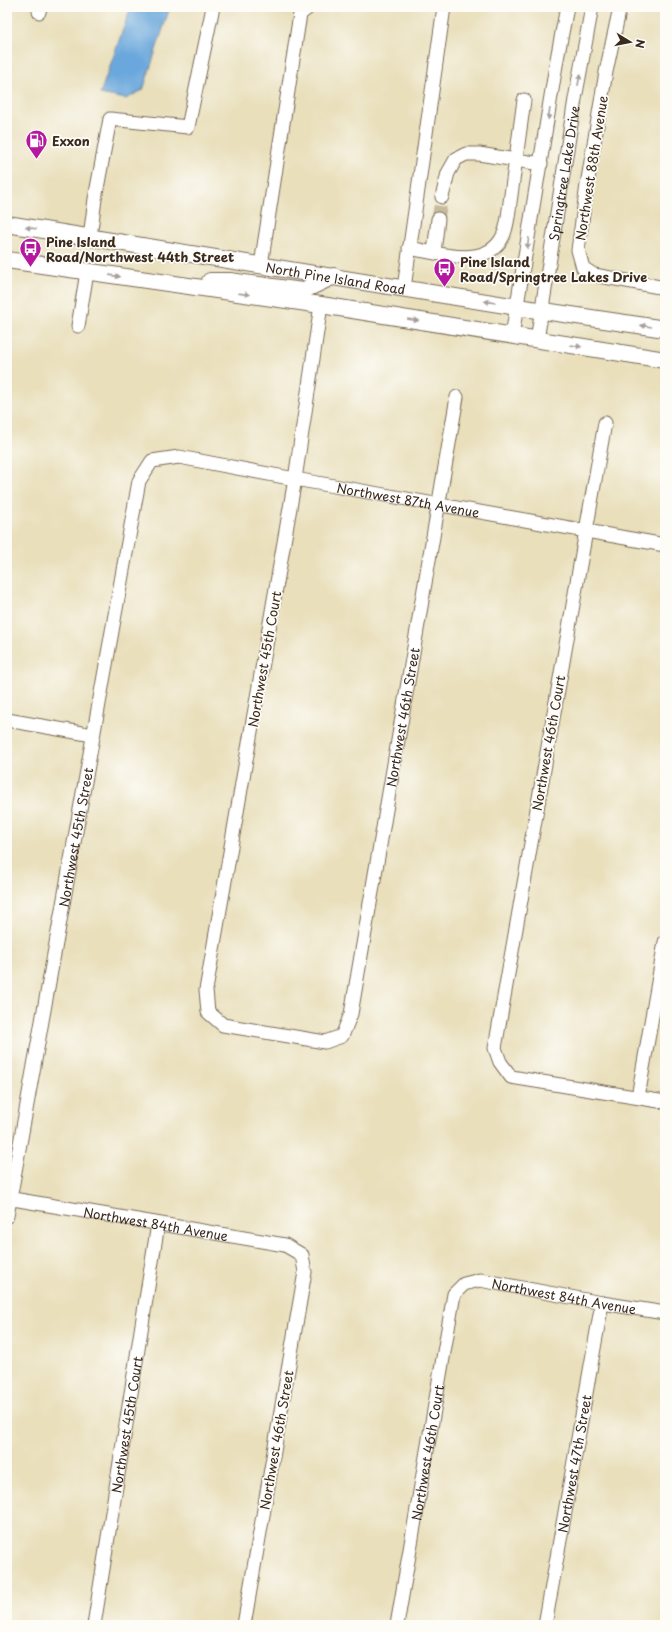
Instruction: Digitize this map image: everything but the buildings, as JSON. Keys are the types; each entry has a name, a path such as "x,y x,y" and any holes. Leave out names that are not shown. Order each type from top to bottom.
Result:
{"main road":[{"name":"North Pine Island Road","path":"7,224 334,276 517,307 665,329"},
{"path":"7,260 321,305 665,360"},
{"path":"168,283 230,281 302,291 334,276"}],"street":[{"path":"90,237 95,199 110,119 188,127 213,7"},
{"path":"261,265 300,14 309,7"},
{"path":"404,288 444,7"},
{"name":"Springtree Lake Drive","path":"512,336 567,7"},
{"name":"Springtree Lake Drive","path":"537,340 543,311 575,99 592,7"},
{"name":"Northwest 88th Avenue","path":"620,7 598,117 578,250 583,268 594,275 665,288"},
{"path":"410,248 470,258 481,255 496,247 504,235 508,217 524,100"},
{"path":"442,197 448,172 456,159 466,154 479,154 541,164"},
{"path":"434,252 438,219"},
{"path":"78,326 87,272"},
{"name":"Northwest 45th Court","path":"321,305 295,479 206,990 208,1012 223,1025 325,1042 342,1036"},
{"name":"Northwest 46th Street","path":"342,1036 351,1014 457,397"},
{"name":"Northwest 46th Court","path":"605,423 495,1048 500,1062 511,1076 638,1097"},
{"name":"Northwest 87th Avenue","path":"152,461 179,457 665,545"},
{"name":"Northwest 45th Street","path":"7,1216 8,1199 139,481 152,461"},
{"path":"7,720 93,736"},
{"path":"665,942 638,1097 665,1102"},
{"name":"Northwest 84th Avenue","path":"8,1199 285,1245 302,1255"},
{"name":"Northwest 45th Court","path":"94,1625 158,1224"},
{"name":"Northwest 46th Street","path":"244,1625 305,1272 302,1255"},
{"name":"Northwest 84th Avenue","path":"464,1284 480,1280 602,1303 665,1313"},
{"name":"Northwest 46th Court","path":"397,1625 454,1294 464,1284"},
{"name":"Northwest 47th Street","path":"545,1625 602,1303"}],"water":[{"path":"131,7 170,7 143,90 126,99 100,94"}],"tunnel":[{"path":"438,219 442,197"}],"place":[{"name":"Exxon","path":"37,160"},
{"name":"Pine Island Road/Northwest 44th Street","path":"30,268"},
{"name":"Pine Island Road/Springtree Lakes Drive","path":"444,288"}]}
